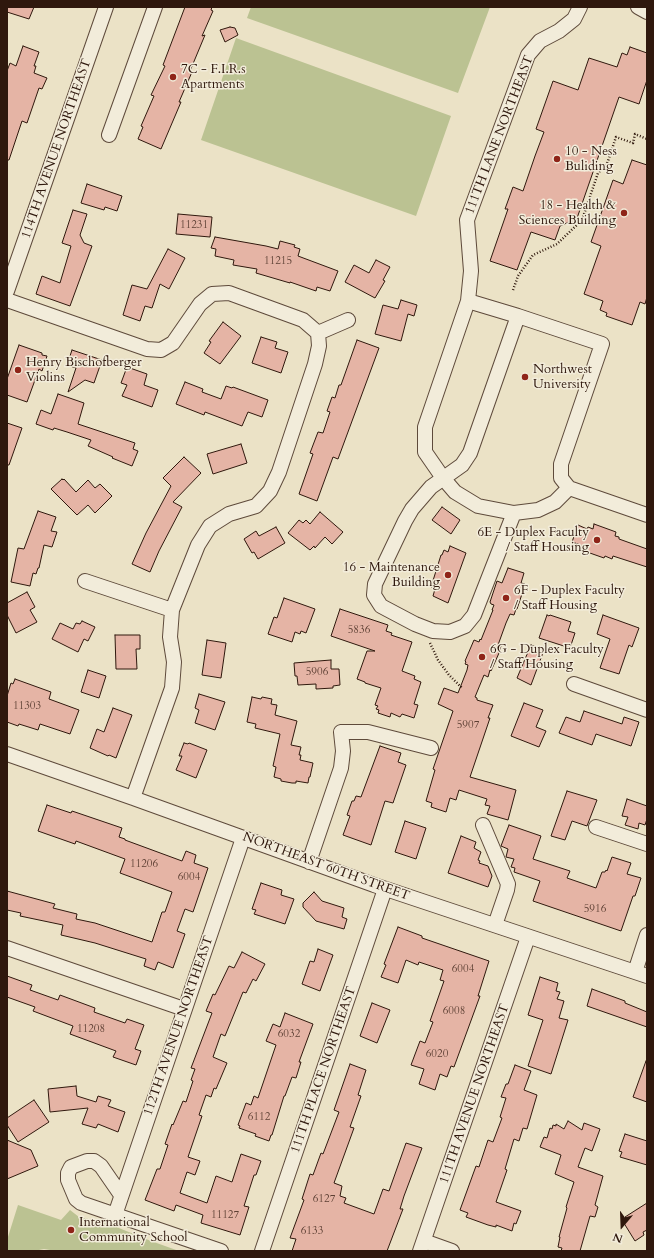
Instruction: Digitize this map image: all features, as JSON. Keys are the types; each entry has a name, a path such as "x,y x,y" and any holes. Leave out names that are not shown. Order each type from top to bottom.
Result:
{"street":[{"name":"114TH AVENUE NORTHEAST","path":"7,291 106,7"},
{"path":"109,135 155,7"},
{"name":"111TH LANE NORTHEAST","path":"569,488 555,502 538,510 514,513 478,506 455,492 443,478 426,452 424,427 468,301 471,271 467,220 528,55 540,40 559,31 574,19 580,7"},
{"path":"638,7 647,12"},
{"path":"7,300 147,349 161,350 174,343 200,304 212,294 229,293 303,320 318,333 319,346 315,364 279,472 270,491 256,506 229,514 210,526 198,545 172,610 170,637 174,662 172,688 133,798"},
{"path":"468,301 602,344 561,464 561,478 569,488 647,515"},
{"path":"514,513 474,615 465,626 450,632 433,631 415,624 381,606 374,595 375,584 405,521 412,509 431,487 462,465 470,453 518,316"},
{"path":"318,333 348,320"},
{"path":"85,581 172,610"},
{"path":"574,684 647,710"},
{"path":"309,862 341,768 343,751 340,732 368,732 431,748"},
{"name":"NORTHEAST 60TH STREET","path":"7,754 385,889 641,974"},
{"path":"483,825 508,884 508,890 495,925"},
{"path":"596,826 647,844"},
{"name":"112TH AVENUE NORTHEAST","path":"115,1215 243,838"},
{"name":"111TH PLACE NORTHEAST","path":"262,1251 385,889"},
{"path":"641,974 647,935"},
{"name":"111TH AVENUE NORTHEAST","path":"422,1246 528,936"},
{"path":"7,948 184,1009"},
{"path":"121,1195 101,1166 94,1161 71,1167 68,1173 68,1180 76,1199 80,1202 221,1251"},
{"path":"422,1246 452,1251"}],"path":[{"path":"513,290 518,276 533,255 557,244 582,220 598,172 607,164 616,137 633,143 635,134 647,139"},
{"path":"433,631 430,640 433,652 449,675 462,688"}],"green space":[{"path":"251,7 490,7 458,93 247,18"},
{"path":"236,38 451,116 416,216 201,140"},
{"name":"International Community School","path":"18,1205 61,1220 70,1210 79,1217 104,1222 179,1251 56,1251 44,1249 34,1251 7,1251 7,1240"}],"building":[{"path":"7,7 34,7 29,19 7,12"},
{"name":"7C - F.I.R.s Apartments","path":"185,7 212,7 211,10 213,11 202,36 205,35 190,71 192,72 179,102 181,102 161,149 138,139 143,127 141,126 154,96 151,95 165,66 163,65"},
{"path":"230,27 235,28 238,35 225,42 220,30"},
{"path":"23,46 39,52 34,66 36,66 34,73 47,78 42,89 39,88 27,123 22,121 9,160 7,160 7,71 10,63 16,66"},
{"name":"10 - Ness Buliding","path":"630,47 647,53 647,80 639,104 619,97 575,224 569,222 560,226 555,240 531,232 517,270 490,261 508,209 505,209 513,187 523,191 544,132 536,129 553,81 578,90 589,58 617,67 622,53 627,55"},
{"name":"18 - Health & Sciences Building","path":"632,160 647,165 647,297 645,304 640,302 632,325 606,316 607,313 600,310 603,301 584,294 601,246 591,242 613,180 623,184"},
{"path":"87,184 122,196 117,211 105,207 104,210 81,203"},
{"path":"73,210 87,214 80,235 84,243 92,246 70,306 36,294 42,276 60,283 71,246 62,243"},
{"path":"178,214 212,217 210,237 176,234"},
{"path":"215,237 278,249 280,241 295,245 294,247 300,249 298,256 338,271 330,291 317,287 316,291 256,273 257,269 233,265 234,260 215,256 216,249 211,248"},
{"path":"168,249 185,258 169,289 160,284 152,308 145,306 140,321 123,315 132,285 147,289"},
{"path":"376,260 390,267 383,280 385,281 375,298 345,282 354,265 369,273"},
{"path":"401,300 417,305 414,316 408,314 401,341 375,334 383,305 398,309"},
{"path":"223,322 241,336 220,364 204,353 211,342 209,341"},
{"path":"261,337 277,342 275,348 288,352 281,373 252,363"},
{"path":"357,340 379,348 338,459 333,457 317,501 299,494 313,454 310,453 318,432 323,433 330,412 327,411 332,397 335,398 339,385 341,385"},
{"path":"19,345 47,356 42,371 39,369 27,402 7,395 7,379"},
{"path":"72,350 102,360 94,383 85,380 68,392 76,368 67,365"},
{"path":"127,367 147,374 144,385 158,390 152,407 122,396 127,385 121,383"},
{"path":"185,382 203,389 202,392 221,399 226,386 233,387 268,400 262,417 248,412 242,426 205,412 204,415 176,404"},
{"path":"58,394 84,403 78,424 135,443 133,449 138,451 132,466 88,446 91,440 36,424 41,410 51,414"},
{"path":"7,423 22,428 9,465 7,465"},
{"path":"241,444 247,463 213,474 207,454"},
{"path":"184,457 201,473 173,502 182,507 159,551 150,572 132,564 146,533 171,486 163,478"},
{"path":"62,479 64,479 76,492 88,480 95,488 100,484 112,496 95,513 88,505 77,515 51,489"},
{"path":"442,507 460,520 451,534 432,520"},
{"path":"38,511 56,517 51,531 57,532 52,547 44,545 39,568 36,574 33,573 30,586 11,582 18,548 24,549"},
{"path":"320,512 343,532 332,544 325,537 315,548 314,546 310,550 288,533 299,520 303,523 306,520 310,524"},
{"name":"6E - Duplex Faculty / Staff Housing","path":"594,524 616,532 615,536 619,537 619,539 647,549 647,567 613,556 612,559 605,556 604,558 587,552 580,548 581,545 572,542 578,525 587,529 588,527 593,529"},
{"path":"276,527 285,543 258,559 254,552 252,553 244,539 256,531 259,536"},
{"name":"16 - Maintenance Building","path":"450,546 466,553 448,603 433,596 435,589 431,587 441,555 444,550 448,552"},
{"path":"508,568 524,573 521,583 525,584 517,609 514,615 510,614 506,623 498,645 501,646 499,653 488,677 484,675 475,697 477,700 493,705 470,777 516,790 508,820 487,814 490,806 485,805 487,799 459,790 456,800 450,798 446,812 431,807 432,803 426,801 435,770 433,769 453,711 438,704 444,688 458,693 467,670 468,665 465,664 465,661 474,640 479,642 480,639 481,640 493,610 494,605 490,602 497,581 502,583"},
{"path":"27,592 35,607 30,610 37,622 16,633 7,615 7,603"},
{"path":"284,598 315,609 306,633 301,631 300,634 295,632 292,642 268,634 274,617 277,618"},
{"path":"340,609 388,625 386,631 392,633 391,635 412,642 402,671 415,676 414,679 421,682 414,704 418,705 414,718 402,714 400,717 391,713 390,717 378,713 379,710 376,709 378,706 375,705 381,688 357,679 367,651 375,651 331,636"},
{"path":"547,615 571,622 568,631 575,633 570,648 539,638"},
{"path":"603,615 639,628 632,647 629,645 619,674 600,668 610,639 597,634"},
{"path":"82,621 95,627 88,641 84,639 78,652 52,639 60,623 73,629 76,623 80,624"},
{"path":"115,635 140,635 140,649 136,649 137,669 116,669"},
{"path":"207,640 226,643 221,678 202,675"},
{"path":"531,645 544,650 531,685 517,678"},
{"path":"331,660 331,669 339,669 340,685 333,686 333,688 316,689 316,684 298,685 297,676 295,676 294,663"},
{"path":"88,670 106,676 99,698 81,692"},
{"path":"15,679 51,692 49,699 79,710 70,734 40,724 38,730 7,722 7,696 11,683 13,684"},
{"path":"199,694 225,702 215,730 195,723 199,710 195,708"},
{"path":"252,697 272,699 271,704 277,705 275,715 297,721 291,745 301,747 299,755 301,755 300,760 313,763 308,783 296,781 296,783 292,783 281,781 281,779 274,777 276,767 273,766 280,734 255,728 256,724 247,722"},
{"path":"524,703 543,710 536,727 546,731 539,747 511,736"},
{"path":"113,708 132,715 116,758 90,748 97,729 104,732"},
{"path":"584,711 622,724 624,717 639,722 631,746 596,734 592,745 559,733 566,717 580,722"},
{"path":"184,743 189,743 207,750 196,778 176,770 182,756 179,756"},
{"path":"380,746 401,753 398,762 406,765 393,803 385,801 371,845 343,835 350,816 347,815 352,801 354,801 356,796 361,797"},
{"path":"567,791 597,800 587,826 572,821 565,840 551,836"},
{"path":"627,799 647,806 647,819 645,825 639,823 638,829 625,825 628,817 622,816"},
{"path":"47,805 71,813 72,811 122,828 119,837 182,861 186,851 196,855 194,863 208,868 193,912 185,909 177,931 185,934 173,968 158,962 155,970 144,966 146,959 95,943 61,935 63,925 20,916 21,913 7,910 7,891 55,904 53,908 77,914 76,919 95,923 152,942 162,912 165,912 172,892 120,873 125,859 76,841 75,844 38,831"},
{"path":"405,821 426,828 416,859 395,852"},
{"path":"509,825 541,836 533,859 570,871 567,878 596,888 602,872 607,871 612,857 631,863 627,874 641,878 621,931 533,901 540,881 514,872 515,868 511,867 514,859 506,857 508,849 501,846"},
{"path":"461,836 476,842 474,848 481,852 478,860 480,861 479,863 488,866 492,876 488,887 448,873"},
{"path":"261,883 282,890 281,895 294,899 285,924 254,914 256,910 252,909"},
{"path":"314,892 322,901 344,908 342,917 347,919 344,929 316,921 303,907 303,903"},
{"path":"398,927 422,936 422,938 489,961 478,996 480,996 454,1067 451,1066 447,1077 440,1074 435,1090 419,1084 424,1069 411,1065 420,1041 425,1043 433,1022 430,1021 444,981 440,980 443,970 419,962 418,965 406,960 398,983 381,977 386,965 384,964"},
{"path":"318,949 333,955 320,991 302,984 310,961 314,962"},
{"path":"242,952 265,964 256,981 253,979 246,993 243,992 225,1036 221,1034 213,1057 227,1063 211,1097 206,1095 199,1115 202,1116 188,1157 200,1161 195,1175 187,1172 180,1193 207,1203 216,1176 232,1182 241,1154 261,1161 256,1175 254,1175 244,1206 249,1207 240,1235 201,1223 203,1215 176,1205 174,1211 145,1200 157,1169 160,1169 168,1145 165,1144 172,1124 173,1125 183,1101 186,1102 193,1081 191,1080 195,1069 191,1068 212,1013 206,1011 213,994 215,995 229,966 234,968"},
{"path":"7,976 32,985 30,990 58,1000 60,995 95,1008 94,1012 125,1023 127,1019 144,1025 135,1049 141,1051 136,1065 113,1057 116,1051 70,1034 73,1026 33,1011 35,1007 7,997"},
{"path":"540,977 558,983 556,991 560,992 557,999 564,1001 559,1018 568,1020 551,1074 528,1066 543,1020 528,1015"},
{"path":"592,989 625,1001 625,1003 647,1012 647,1027 587,1006"},
{"path":"372,1003 390,1010 377,1043 360,1036"},
{"path":"285,1013 313,1024 299,1062 301,1062 296,1078 292,1077 269,1141 255,1136 256,1134 239,1128 240,1126 238,1125 246,1103 251,1105 254,1096 258,1098 276,1045 266,1041 273,1024 280,1027"},
{"path":"647,1061 647,1102 633,1097"},
{"path":"350,1064 366,1070 358,1095 361,1096 350,1127 354,1128 334,1183 342,1186 340,1196 346,1198 344,1203 374,1214 383,1189 389,1191 406,1143 422,1148 400,1209 403,1209 387,1251 292,1251 296,1239 290,1238 304,1200 302,1199 310,1174 313,1175 321,1153 323,1154 339,1112 334,1110"},
{"path":"515,1065 531,1071 524,1090 537,1095 527,1129 523,1128 519,1141 514,1139 505,1169 507,1170 496,1202 521,1211 516,1224 514,1223 512,1231 496,1225 496,1227 488,1225 466,1217 468,1213 460,1210 476,1166 479,1167 488,1140 493,1142 502,1118 500,1117 506,1098 501,1097 506,1084 508,1084"},
{"path":"76,1086 77,1096 96,1102 98,1096 111,1100 108,1106 125,1112 118,1132 98,1124 96,1128 82,1124 88,1108 50,1112 48,1089"},
{"path":"34,1100 49,1122 18,1142 7,1125 7,1118"},
{"path":"568,1121 582,1130 584,1123 600,1129 592,1151 585,1148 578,1167 603,1176 595,1205 598,1207 595,1217 590,1216 580,1251 561,1251 562,1248 558,1247 566,1207 574,1182 555,1174 561,1155 540,1147 544,1137 547,1138 550,1128 552,1129 553,1125 556,1126 556,1124 564,1129"},
{"path":"625,1134 647,1141 647,1165 620,1157 622,1152 619,1151"},
{"path":"7,1140 31,1150 38,1166 7,1179"},
{"path":"647,1203 647,1230 643,1232 644,1235 635,1241 622,1220"}],"place":[{"name":"7C - F.I.R.s Apartments","path":"173,77"},
{"name":"10 - Ness Buliding","path":"557,159"},
{"name":"18 - Health & Sciences Building","path":"624,213"},
{"name":"Henry Bischofberger Violins","path":"18,370"},
{"name":"Northwest University","path":"525,377"},
{"name":"6E - Duplex Faculty / Staff Housing","path":"597,540"},
{"name":"16 - Maintenance Building","path":"448,575"},
{"name":"6F - Duplex Faculty / Staff Housing","path":"506,598"},
{"name":"6G - Duplex Faculty / Staff Housing","path":"482,657"},
{"name":"International Community School","path":"71,1230"}]}
